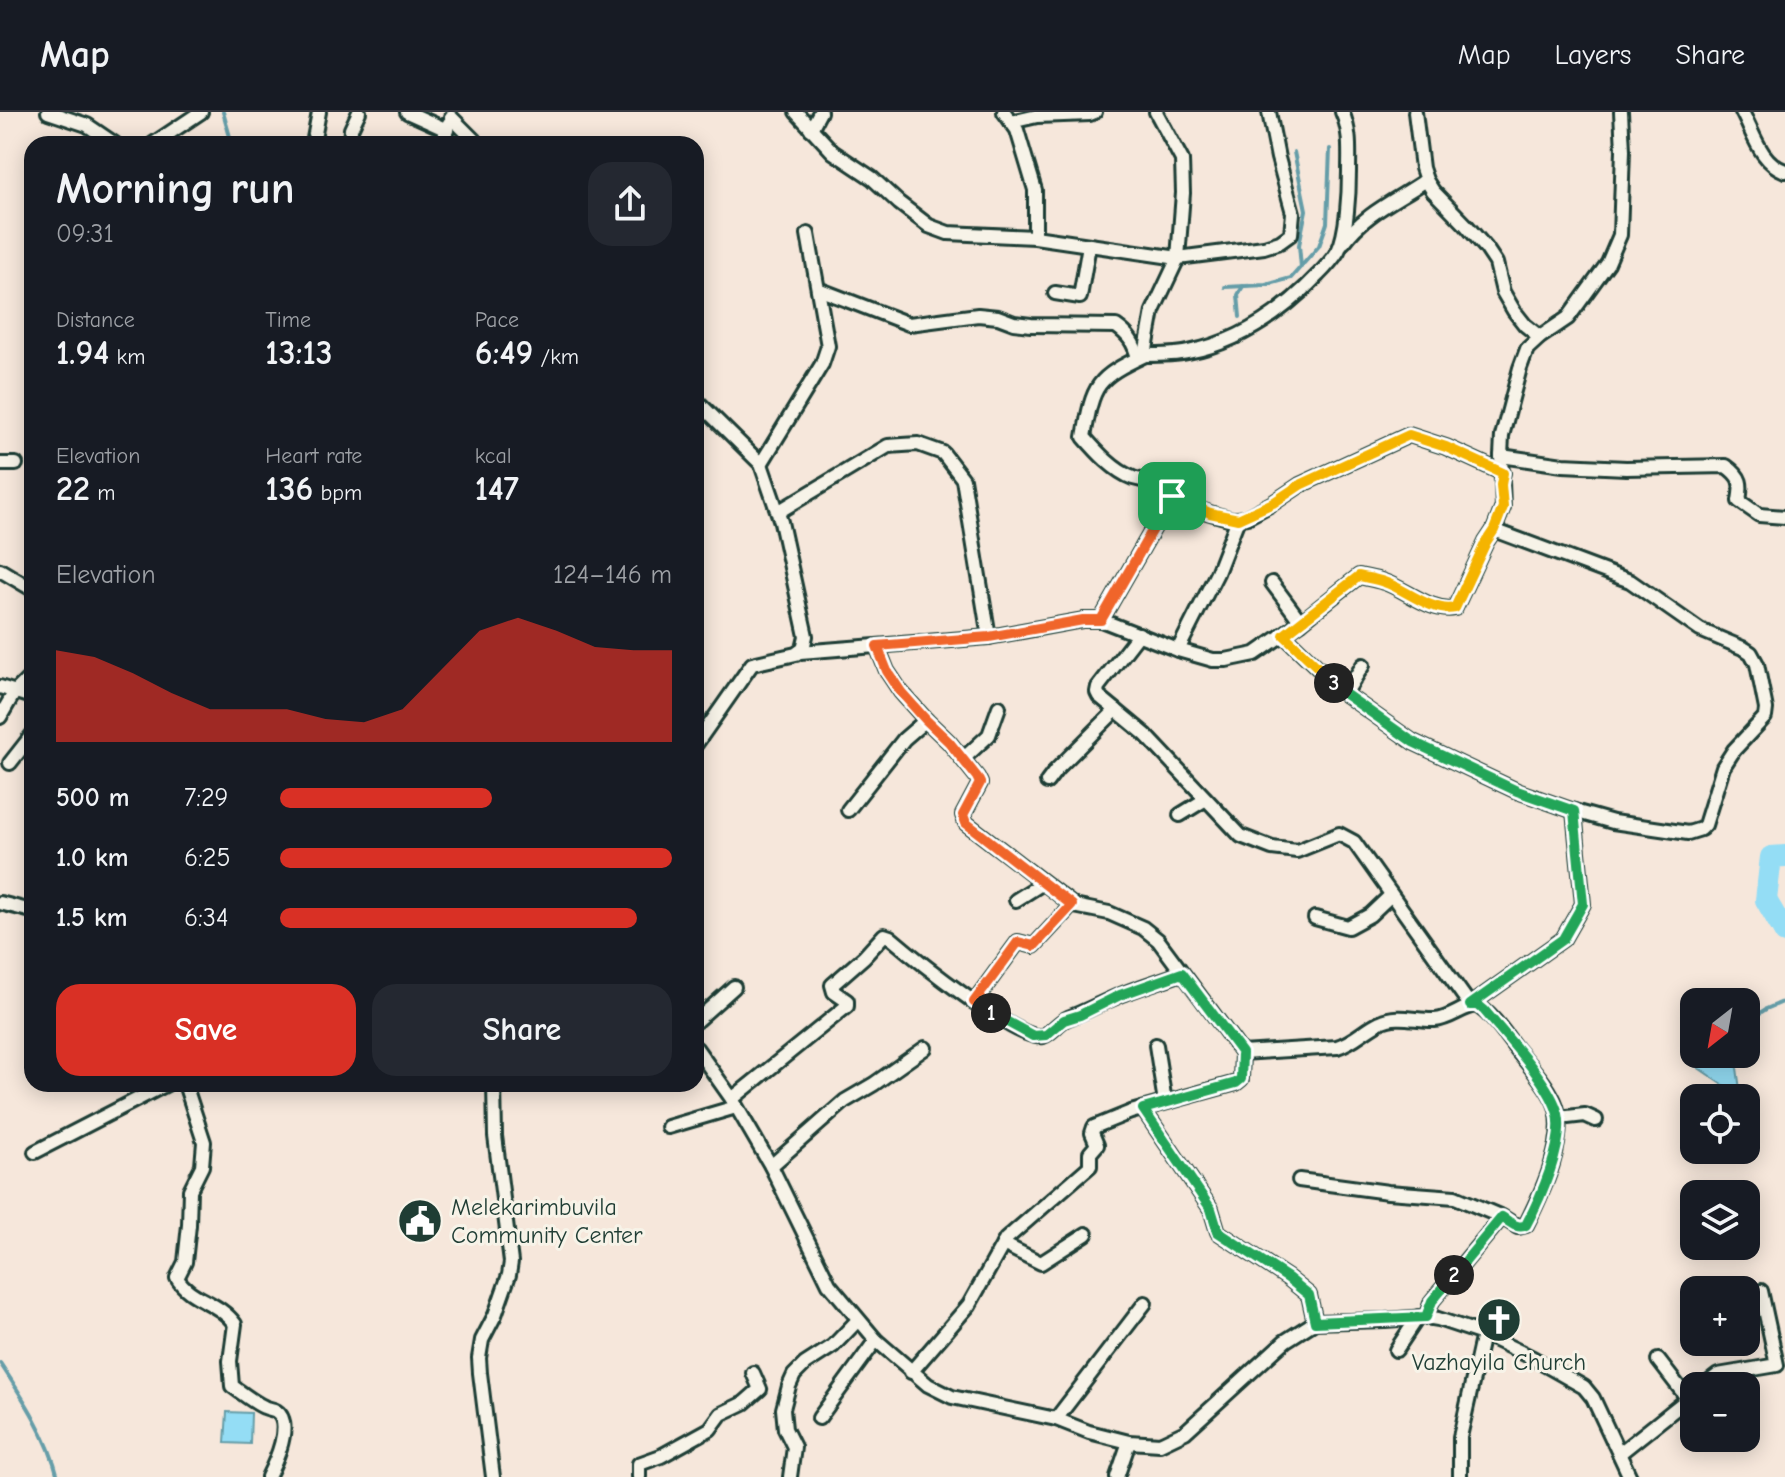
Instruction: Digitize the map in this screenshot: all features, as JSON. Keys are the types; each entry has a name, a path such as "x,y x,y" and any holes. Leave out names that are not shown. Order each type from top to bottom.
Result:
{"street":[{"path":"49,112 87,125 103,136"},
{"path":"165,136 201,112"},
{"path":"314,136 319,112"},
{"path":"351,136 359,112"},
{"path":"407,112 450,120 469,136"},
{"path":"796,112 833,152 872,178 899,203 938,231 1035,237 1178,258 1264,247 1280,242 1291,234 1293,213 1269,112"},
{"path":"811,129 820,112"},
{"path":"1008,117 1095,112"},
{"path":"1141,356 1153,311 1178,258 1183,193 1182,160 1156,112"},
{"path":"1338,250 1349,187 1348,127 1342,112"},
{"path":"1415,112 1426,180 1486,248 1496,263 1503,292 1514,311 1540,337"},
{"path":"704,733 752,664 800,652 989,637 1083,620 1101,620 1178,650 1213,660 1226,660 1255,654 1359,576 1384,582 1428,603 1455,608 1503,507 1501,456 1505,419 1527,349 1568,318 1615,251 1621,221 1621,112"},
{"path":"1742,112 1767,160 1785,171"},
{"path":"1008,117 1017,130 1035,190 1035,237"},
{"path":"1426,180 1367,217 1302,292 1271,317 1251,329 1188,352 1141,356 1115,369 1093,394 1084,437 1115,467 1132,477 1163,487 1172,496 1210,513 1238,519 1273,503 1300,485 1409,435 1446,447 1503,473"},
{"path":"761,464 826,356 828,346 808,234"},
{"path":"1055,293 1080,297 1089,245"},
{"path":"818,289 909,324 978,315 1031,325 1116,326 1125,332 1141,356"},
{"path":"704,408 761,464 778,512 806,636 800,652"},
{"path":"778,512 888,446 918,444 943,453 963,479 989,637"},
{"path":"1501,456 1563,465 1626,468 1726,466 1736,473 1741,485 1739,501 1759,515 1785,517"},
{"path":"0,464 16,464"},
{"path":"1101,620 1172,496"},
{"path":"1178,650 1217,573 1238,519"},
{"path":"1284,635 1345,694 1413,742 1517,791 1613,822 1688,833 1701,829 1705,825 1723,767 1734,750 1765,717 1757,664 1751,653 1700,630 1630,581 1494,530"},
{"path":"0,570 24,584"},
{"path":"1272,583 1301,622"},
{"path":"1139,634 1097,689 1099,696 1146,735 1241,836 1272,848 1297,851 1339,834 1354,842 1470,1005"},
{"path":"877,646 887,671 901,692 949,742 977,777 980,783 963,815 966,823 1072,905 1109,913 1143,928 1158,940 1242,1053 1240,1081 1165,1102 1094,1127 1092,1133 1097,1145 1090,1154 1090,1166 1013,1232 969,1305 911,1372"},
{"path":"1345,694 1363,665"},
{"path":"0,717 14,693 24,683"},
{"path":"0,687 24,695"},
{"path":"963,759 989,735 999,707"},
{"path":"1047,782 1116,710"},
{"path":"848,810 904,739 926,720"},
{"path":"10,763 24,745"},
{"path":"1180,815 1206,799"},
{"path":"1242,1053 1337,1047 1349,1044 1387,1019 1434,1020 1453,1015 1563,939 1583,904 1574,811"},
{"path":"1016,900 1043,883"},
{"path":"1315,918 1348,927 1370,915 1391,895"},
{"path":"0,903 24,909"},
{"path":"974,1002 1018,942 1034,946 1072,905"},
{"path":"668,1127 734,1103 847,1006 847,1001 833,990 832,985 884,935 974,1002 1033,1036 1046,1035 1064,1020 1120,995 1182,973"},
{"path":"704,1014 734,987"},
{"path":"1299,1180 1455,1197 1518,1227 1526,1225 1557,1149 1559,1118 1555,1102 1483,1008 1470,1005"},
{"path":"1156,1045 1165,1102"},
{"path":"771,1166 845,1101 925,1048"},
{"path":"704,1060 771,1166 829,1284 876,1340 928,1385 952,1397 1056,1419 1089,1432 1129,1442 1160,1444 1185,1432 1285,1341 1315,1322 1422,1317 1483,1334 1584,1387 1593,1398 1630,1477"},
{"path":"35,1152 151,1092"},
{"path":"188,1092 204,1142 202,1166 190,1190 185,1262 177,1278 189,1292 220,1308 235,1324 230,1361 232,1386 280,1416 283,1423 281,1449 268,1477"},
{"path":"493,1477 479,1358 482,1340 495,1315 511,1262 495,1136 494,1092"},
{"path":"1143,1109 1211,1209 1218,1232 1309,1295 1315,1322"},
{"path":"1559,1118 1585,1115 1596,1120"},
{"path":"1396,1350 1502,1217"},
{"path":"1003,1244 1041,1263 1086,1234"},
{"path":"1736,1372 1777,1365 1761,1291"},
{"path":"1056,1419 1145,1303"},
{"path":"790,1477 794,1447 785,1429 783,1409 789,1386 794,1375 805,1364 833,1346 858,1320"},
{"path":"1460,1477 1460,1437 1483,1334"},
{"path":"819,1418 876,1340"},
{"path":"1658,1360 1680,1384"},
{"path":"639,1477 639,1464 661,1456 710,1429 721,1414 744,1403 760,1389 753,1373"},
{"path":"1620,1453 1680,1405"},
{"path":"1117,1477 1129,1442"}],"water":[{"path":"1698,1068 1737,1068 1739,1084 1722,1084"},
{"path":"227,1412 251,1413 250,1444 225,1443"}],"waterway":[{"path":"223,112 230,136"},
{"path":"1225,287 1266,285 1291,278 1319,246 1327,223 1330,149"},
{"path":"1294,152 1306,210 1299,245 1301,267"},
{"path":"1240,317 1238,295 1243,286"},
{"path":"1785,856 1771,857 1766,900 1785,933"},
{"path":"1760,1013 1785,1001"},
{"path":"0,1363 41,1432 58,1477"}],"place":[{"name":"Melekarimbuvila Community Center","path":"420,1221"},
{"name":"Vazhayila Church","path":"1499,1320"}],"route":[{"path":"1409,435 1446,447 1503,473 1503,507 1455,608 1428,603 1384,582 1359,576 1284,635 1345,694 1413,742 1517,791 1574,811 1583,904 1563,939 1470,1005 1478,1005 1484,1010 1546,1087 1555,1102 1559,1118 1557,1149 1526,1225 1518,1227 1502,1217 1432,1301 1426,1317 1315,1322 1309,1295 1218,1232 1211,1209 1143,1109 1241,1079 1242,1053 1182,973 1120,995 1064,1020 1041,1036 1033,1036 1017,1028 974,1002 1018,942 1034,946 1072,905 966,823 963,815 980,783 977,777 949,742 901,692 887,671 877,646 989,637 1083,620 1101,620 1172,496 1210,513 1232,519 1247,517 1300,485 1409,435"}]}
